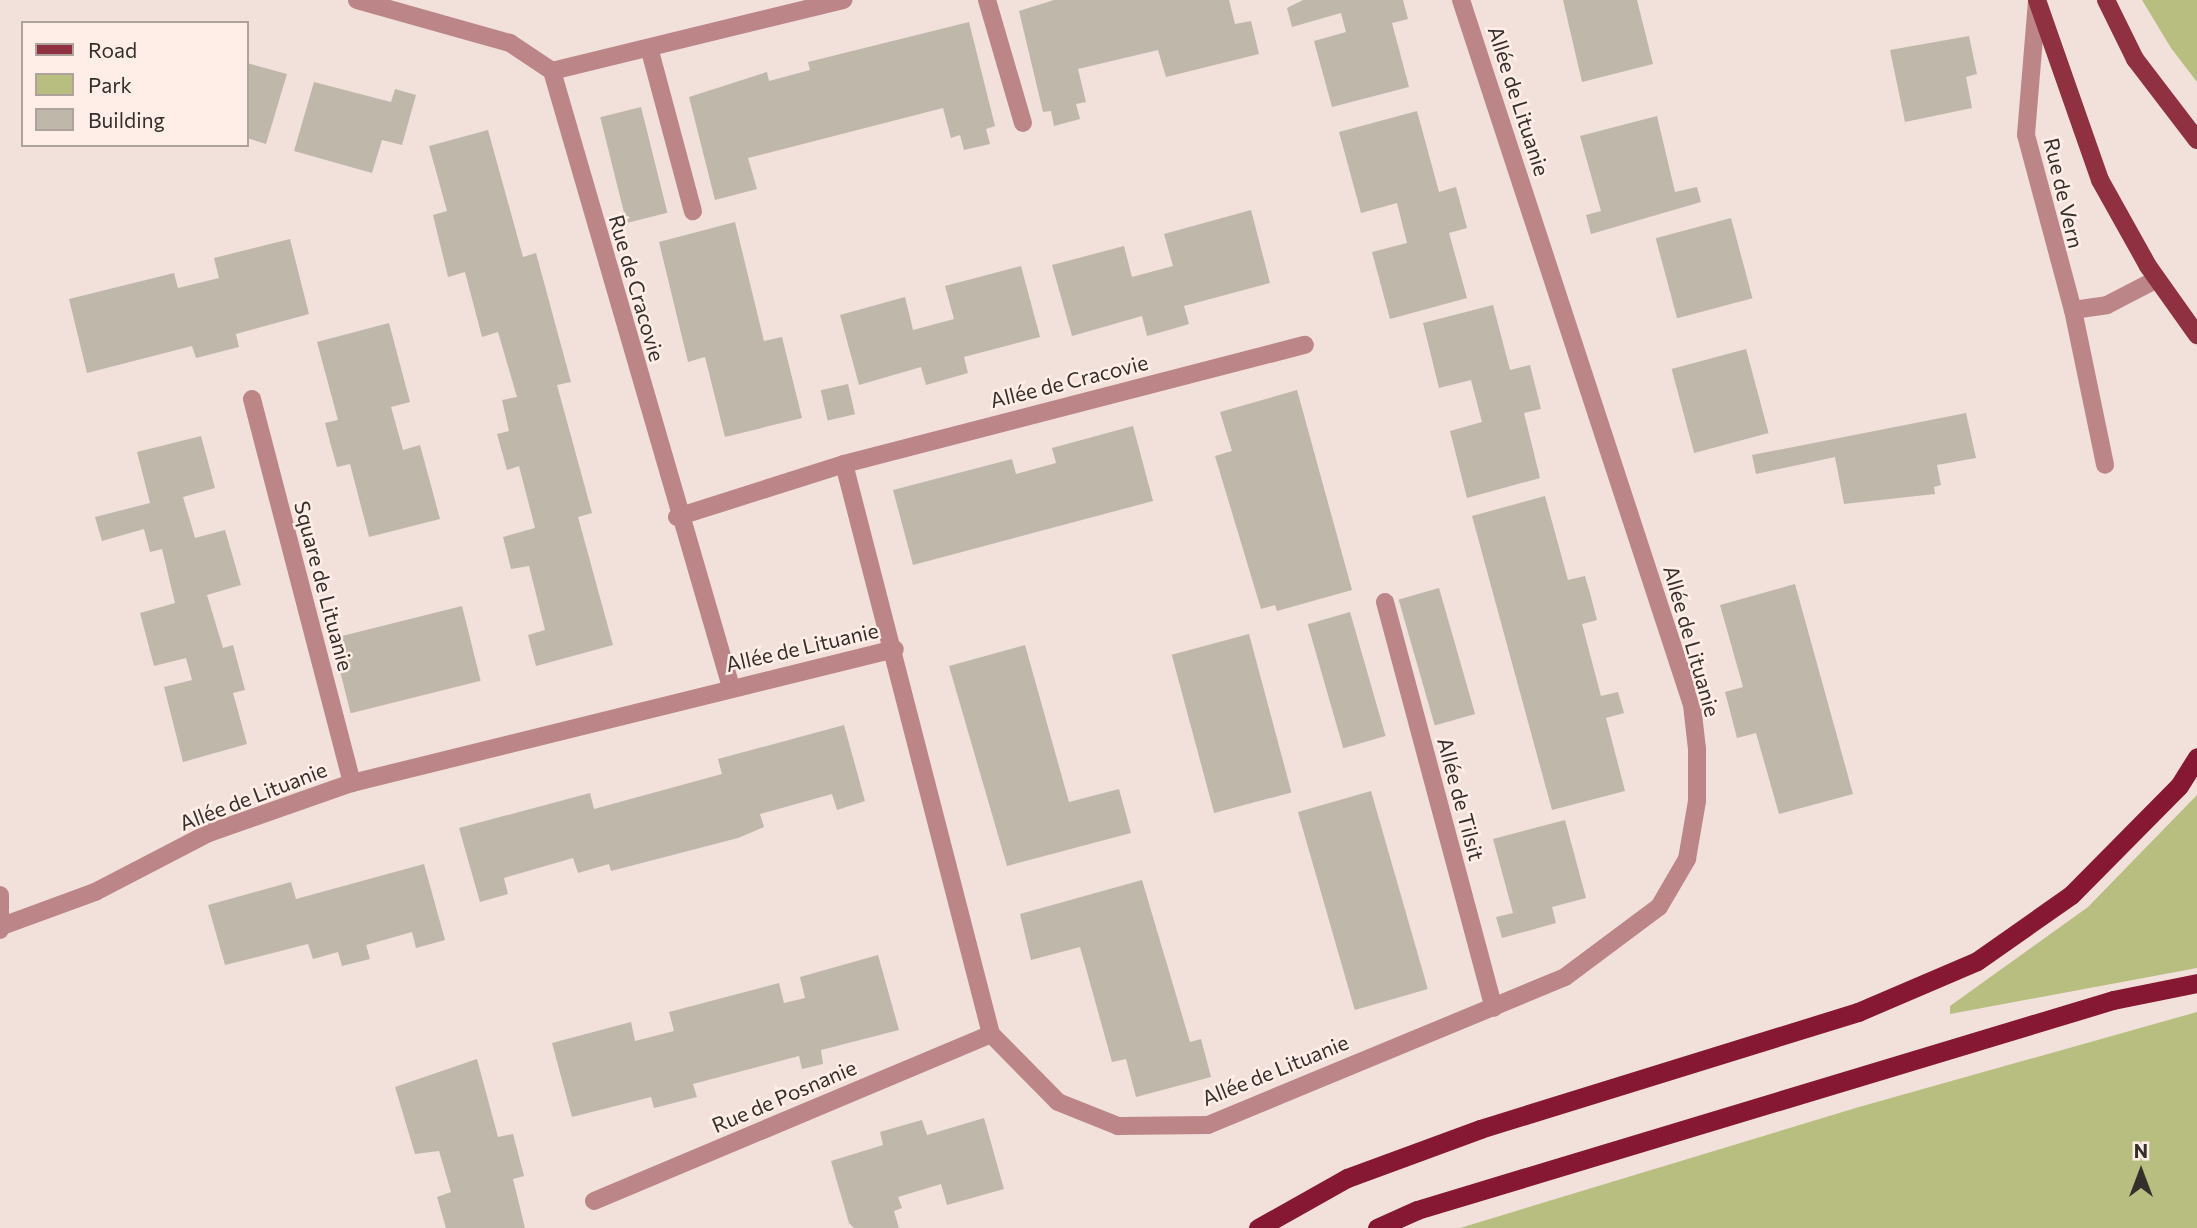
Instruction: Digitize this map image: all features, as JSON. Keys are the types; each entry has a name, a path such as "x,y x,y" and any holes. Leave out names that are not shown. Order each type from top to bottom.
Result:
{"highway":[{"path":"1258,1228 1359,1173 1480,1129 1858,1012 1977,961 2071,895 2179,786 2197,757"},
{"path":"1377,1228 1417,1210 2113,1000 2197,983"}],"main road":[{"name":"Rue de Vern","path":"2037,0 2101,180 2157,279 2197,335"},
{"path":"2106,0 2135,59 2197,140"}],"street":[{"path":"357,0 510,43 552,71 650,51 843,0"},
{"path":"987,0 1023,123"},
{"name":"Allée de Lituanie","path":"1,928 95,892 209,833 352,783 730,687 895,649 991,1034 1058,1102 1118,1126 1208,1125 1565,977 1659,907 1687,859 1697,801 1698,749 1692,705 1461,0"},
{"name":"Rue de Vern","path":"2037,0 2026,135 2073,310 2105,466"},
{"path":"650,51 694,211"},
{"name":"Rue de Cracovie","path":"552,71 677,517 730,687"},
{"path":"2073,310 2107,305 2157,279"},
{"name":"Allée de Cracovie","path":"677,517 844,464 1306,345"},
{"name":"Square de Lituanie","path":"252,400 352,783"},
{"path":"844,464 895,649"},
{"name":"Allée de Tilsit","path":"1385,602 1494,1008"},
{"path":"0,895 1,928"},
{"name":"Rue de Posnanie","path":"594,1201 991,1034"}],"green space":[{"path":"2142,0 2197,0 2197,82 2171,48"},
{"path":"2197,795 2197,968 1950,1014 1950,1006 2088,907"},
{"path":"2197,1012 2197,1228 1460,1228 1859,1107"}],"building":[{"path":"1054,0 1229,0 1235,24 1251,21 1259,54 1166,77 1158,50 1078,69 1086,102 1076,104 1080,119 1054,126 1051,111 1043,112 1019,11"},
{"path":"1303,0 1403,0 1408,19 1392,23 1409,87 1332,107 1314,41 1346,32 1341,13 1292,27 1287,8"},
{"path":"1563,0 1637,0 1653,64 1582,82"},
{"path":"969,22 995,126 986,129 990,144 964,150 960,135 951,138 943,108 748,158 757,189 715,200 689,97 767,72 769,81 810,70 808,62"},
{"path":"1969,36 1977,74 1966,77 1972,108 1905,122 1890,50"},
{"path":"248,63 287,74 266,144 248,138"},
{"path":"314,82 391,102 395,89 416,95 402,145 382,140 372,173 294,151"},
{"path":"641,107 667,213 627,223 600,117"},
{"path":"1417,111 1439,192 1456,187 1467,228 1449,233 1467,298 1390,319 1372,252 1407,243 1397,203 1361,213 1339,132"},
{"path":"1657,116 1675,192 1697,187 1701,202 1591,234 1586,215 1601,211 1580,136"},
{"path":"488,130 523,257 536,253 571,382 557,385 592,513 578,517 613,645 536,666 528,635 545,630 529,566 511,569 503,537 535,528 519,466 507,470 497,434 509,431 502,400 517,397 498,332 482,337 465,272 448,277 433,215 447,211 429,146"},
{"path":"1251,210 1270,283 1184,306 1189,324 1147,336 1142,316 1072,336 1052,265 1124,246 1132,277 1173,266 1164,234"},
{"path":"1731,218 1752,298 1677,318 1656,238"},
{"path":"735,222 764,341 782,337 802,418 725,437 705,357 688,362 659,242"},
{"path":"290,239 309,314 236,334 239,347 196,358 192,346 87,373 69,299 174,273 178,288 219,278 214,258"},
{"path":"1021,266 1040,337 964,357 968,373 926,385 921,367 859,385 840,315 905,297 913,330 954,319 945,286"},
{"path":"1493,305 1510,370 1530,365 1541,409 1524,413 1540,478 1467,498 1450,431 1482,422 1471,380 1439,388 1423,323"},
{"path":"389,323 410,402 391,407 403,450 420,445 440,519 369,537 350,464 337,467 331,446 325,423 338,420 317,342"},
{"path":"1746,349 1769,433 1694,453 1672,369"},
{"path":"848,384 855,414 828,421 821,390"},
{"path":"1297,390 1352,590 1277,611 1275,605 1261,609 1215,456 1232,451 1220,412"},
{"path":"1966,413 1976,458 1937,465 1941,485 1934,487 1935,494 1844,504 1835,457 1756,474 1752,455"},
{"path":"1133,426 1153,501 913,565 893,490 1012,459 1016,474 1056,463 1052,448"},
{"path":"201,436 215,488 183,497 195,538 225,530 241,585 207,595 223,648 233,645 245,690 233,693 247,744 183,762 164,687 192,680 186,658 154,666 140,613 175,603 162,549 150,552 144,529 102,541 95,517 150,503 137,452"},
{"path":"1545,496 1568,580 1585,576 1591,597 1597,620 1582,624 1601,696 1618,692 1624,713 1606,718 1625,791 1552,810 1472,516"},
{"path":"1795,584 1853,794 1779,814 1756,733 1737,738 1725,692 1743,687 1720,605"},
{"path":"1439,588 1475,714 1435,726 1399,600"},
{"path":"462,606 481,681 351,713 332,638"},
{"path":"1350,612 1386,736 1343,748 1308,624"},
{"path":"1249,634 1291,792 1214,813 1172,655"},
{"path":"1025,645 1069,802 1119,789 1131,833 1007,866 949,666"},
{"path":"844,725 865,801 837,810 832,794 760,814 764,827 738,838 611,871 609,864 578,873 573,858 504,878 508,894 480,902 459,828 590,793 594,809 722,774 718,759"},
{"path":"1371,791 1428,989 1355,1010 1298,812"},
{"path":"1565,820 1586,898 1552,907 1556,923 1502,938 1496,917 1513,913 1493,839"},
{"path":"424,864 445,940 416,948 412,932 366,945 370,959 342,966 338,952 313,959 308,944 225,965 208,905 291,882 296,899"},
{"path":"1142,880 1190,1042 1201,1039 1211,1077 1136,1097 1126,1059 1112,1062 1080,947 1031,960 1020,914"},
{"path":"878,955 899,1030 821,1050 823,1064 802,1069 799,1056 693,1084 697,1097 654,1108 651,1097 572,1117 552,1043 631,1022 635,1041 674,1031 669,1012 779,983 784,1003 805,998 800,977"},
{"path":"477,1059 498,1137 513,1134 524,1176 513,1179 525,1228 446,1228 437,1197 451,1192 439,1151 415,1154 395,1087"},
{"path":"984,1118 1004,1189 947,1205 941,1184 898,1197 902,1208 894,1211 899,1228 854,1228 849,1223 831,1161 883,1145 880,1132 904,1125 922,1120 927,1135"}]}
